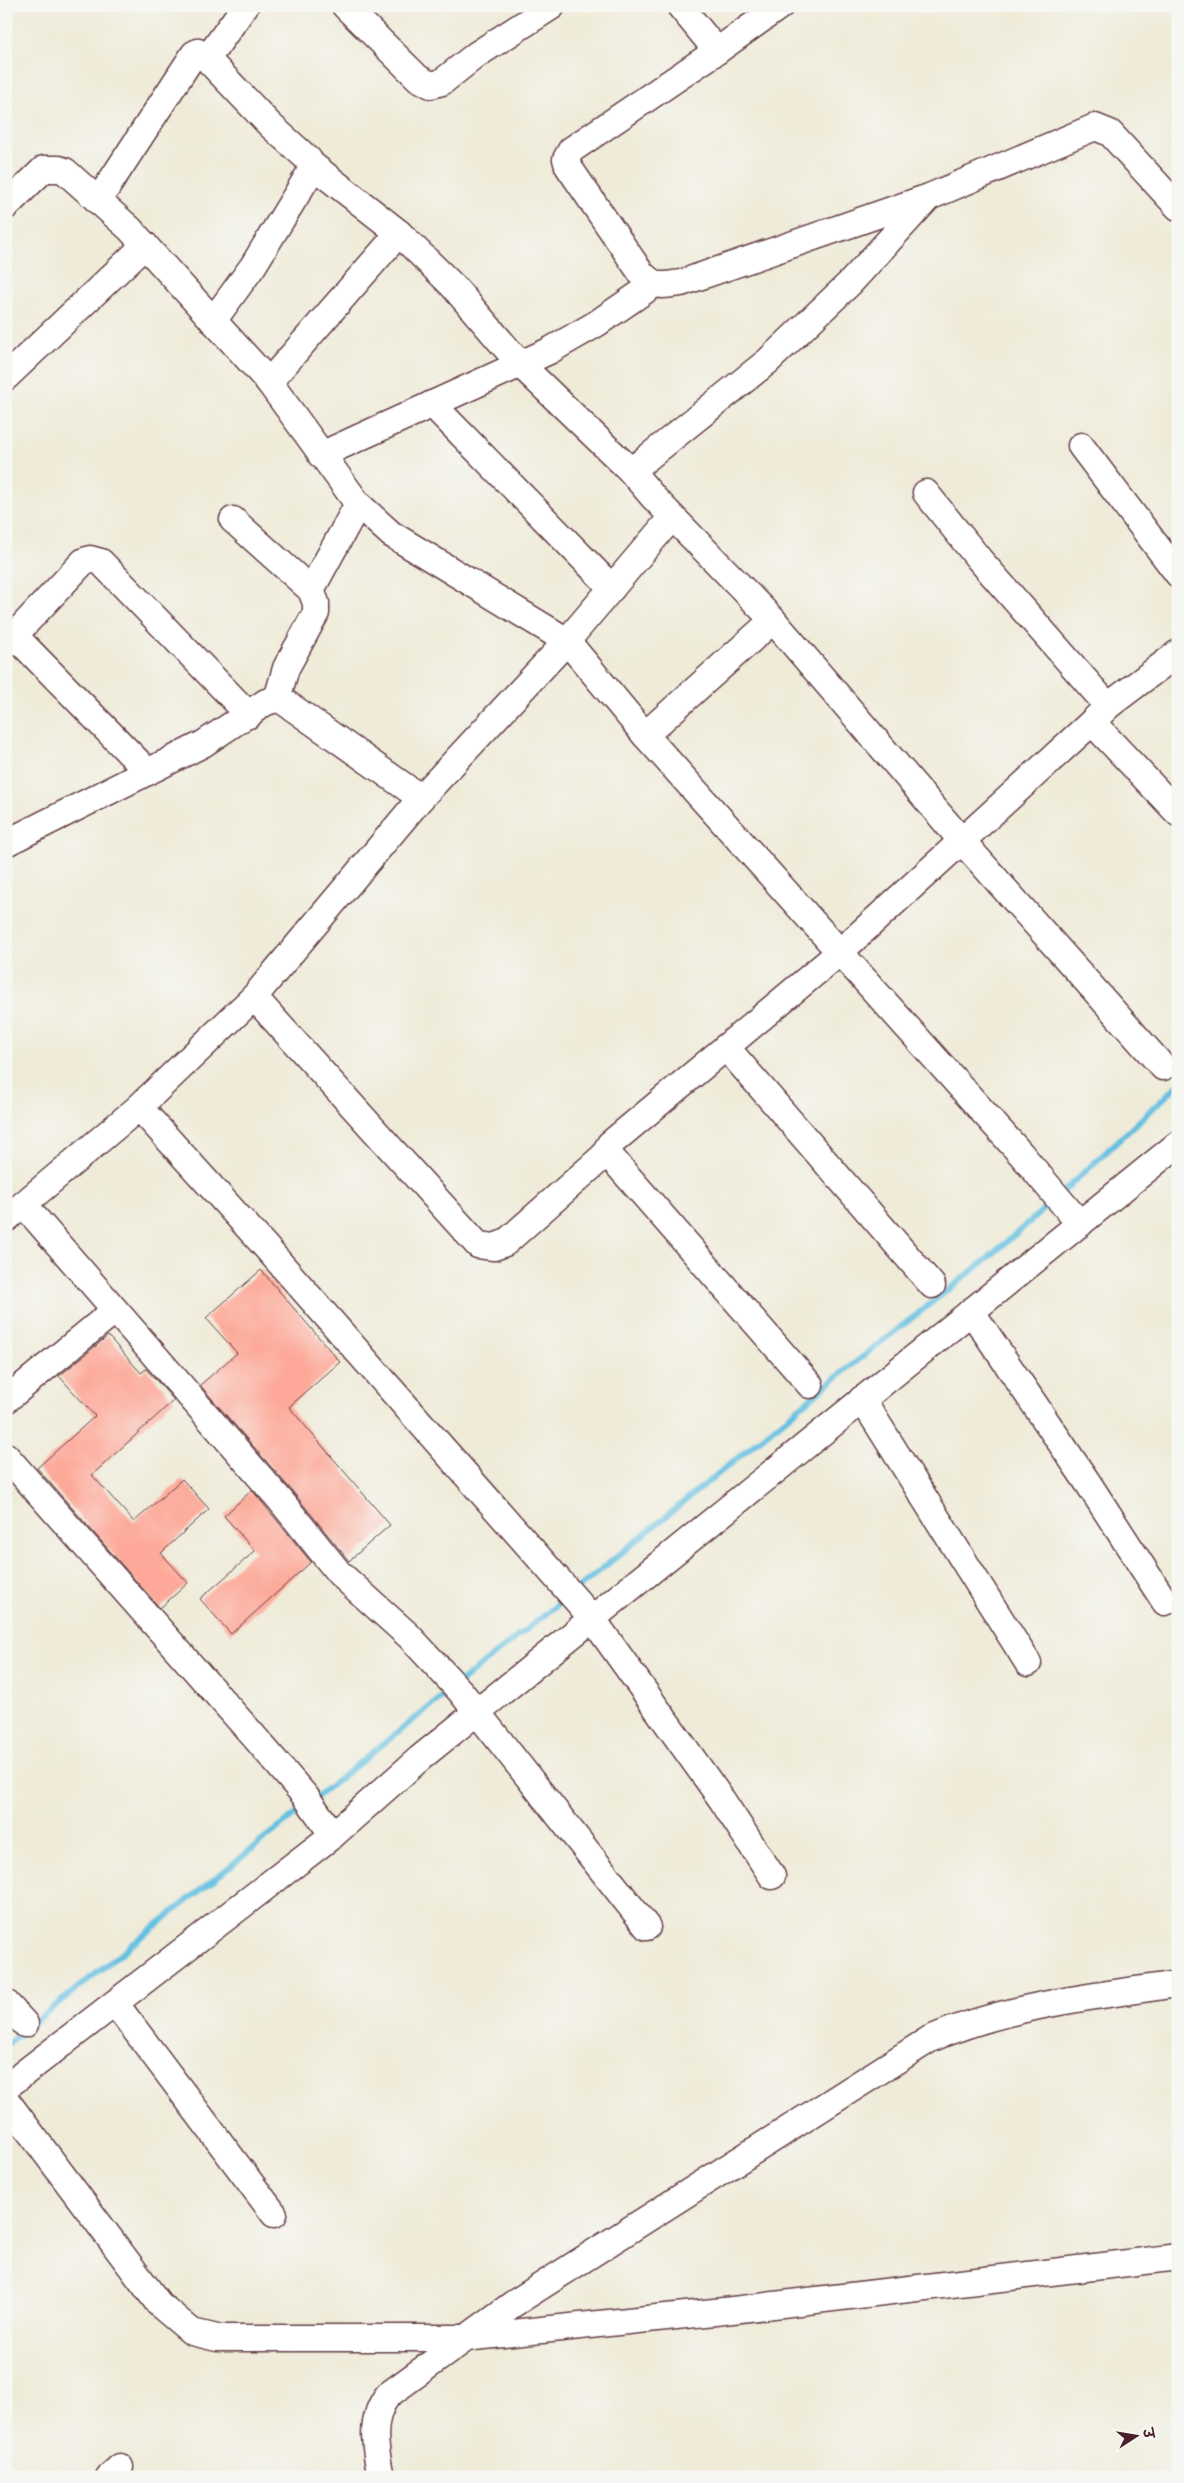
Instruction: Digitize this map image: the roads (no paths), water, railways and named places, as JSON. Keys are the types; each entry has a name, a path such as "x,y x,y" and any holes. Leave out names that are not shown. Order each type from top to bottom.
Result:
{"street":[{"path":"207,58 245,6"},
{"path":"345,6 418,78 432,85 442,82 476,55 552,6"},
{"path":"680,6 717,51"},
{"path":"780,6 568,154 568,166 641,273 653,284 658,286 680,283 929,197 1095,128 1110,133 1178,207"},
{"path":"98,201 194,54 198,52 207,58 270,125 309,160 311,164 400,233 453,286 520,364 631,471 773,620 962,841 1163,1067"},
{"path":"213,321 252,266 308,176 311,164"},
{"path":"6,206 44,169 52,168 66,171 145,245 269,382 358,504 391,534 567,641 645,735 1075,1217"},
{"path":"631,471 768,361 851,282 929,197"},
{"path":"269,382 400,233"},
{"path":"6,377 145,245"},
{"path":"321,455 577,336 653,284"},
{"path":"432,404 612,588"},
{"path":"1082,446 1178,574"},
{"path":"926,493 1178,813"},
{"path":"311,590 358,504"},
{"path":"647,1927 478,1711 409,1636 339,1573 281,1501 114,1310 15,1212 139,1107 254,998 421,798 567,641 672,516"},
{"path":"233,520 311,590 315,596 316,612 286,668 278,699"},
{"path":"148,772 10,640 84,561 95,560 101,562 249,715"},
{"path":"645,735 773,620"},
{"path":"254,998 478,1245 494,1248 505,1243 608,1152 610,1144 840,952 1100,714 1178,653"},
{"path":"6,842 203,744 266,702 278,699 421,798"},
{"path":"726,1047 932,1285"},
{"path":"139,1107 580,1605 722,1800 772,1876"},
{"path":"6,2087 115,2004 320,1816 418,1759 478,1711 580,1605 862,1399 971,1311 1075,1217 1178,1144"},
{"path":"608,1152 810,1385"},
{"path":"6,1400 114,1310"},
{"path":"971,1311 1088,1482 1165,1602"},
{"path":"862,1399 1028,1663"},
{"path":"6,1456 175,1645 320,1816"},
{"path":"381,2477 375,2428 377,2412 388,2395 522,2298 930,2039 959,2027 996,2016 1053,2003 1178,1984"},
{"path":"6,2003 25,2024"},
{"path":"115,2004 274,2214"},
{"path":"6,2100 159,2304 192,2332 217,2338 239,2340 465,2338 724,2311 1178,2257"}],"waterway":[{"path":"1062,1193 1178,1085"},
{"path":"576,1590 833,1380 986,1260 1052,1202"},
{"path":"460,1682 566,1598"},
{"path":"314,1799 451,1690"},
{"path":"6,2045 306,1806"}]}
